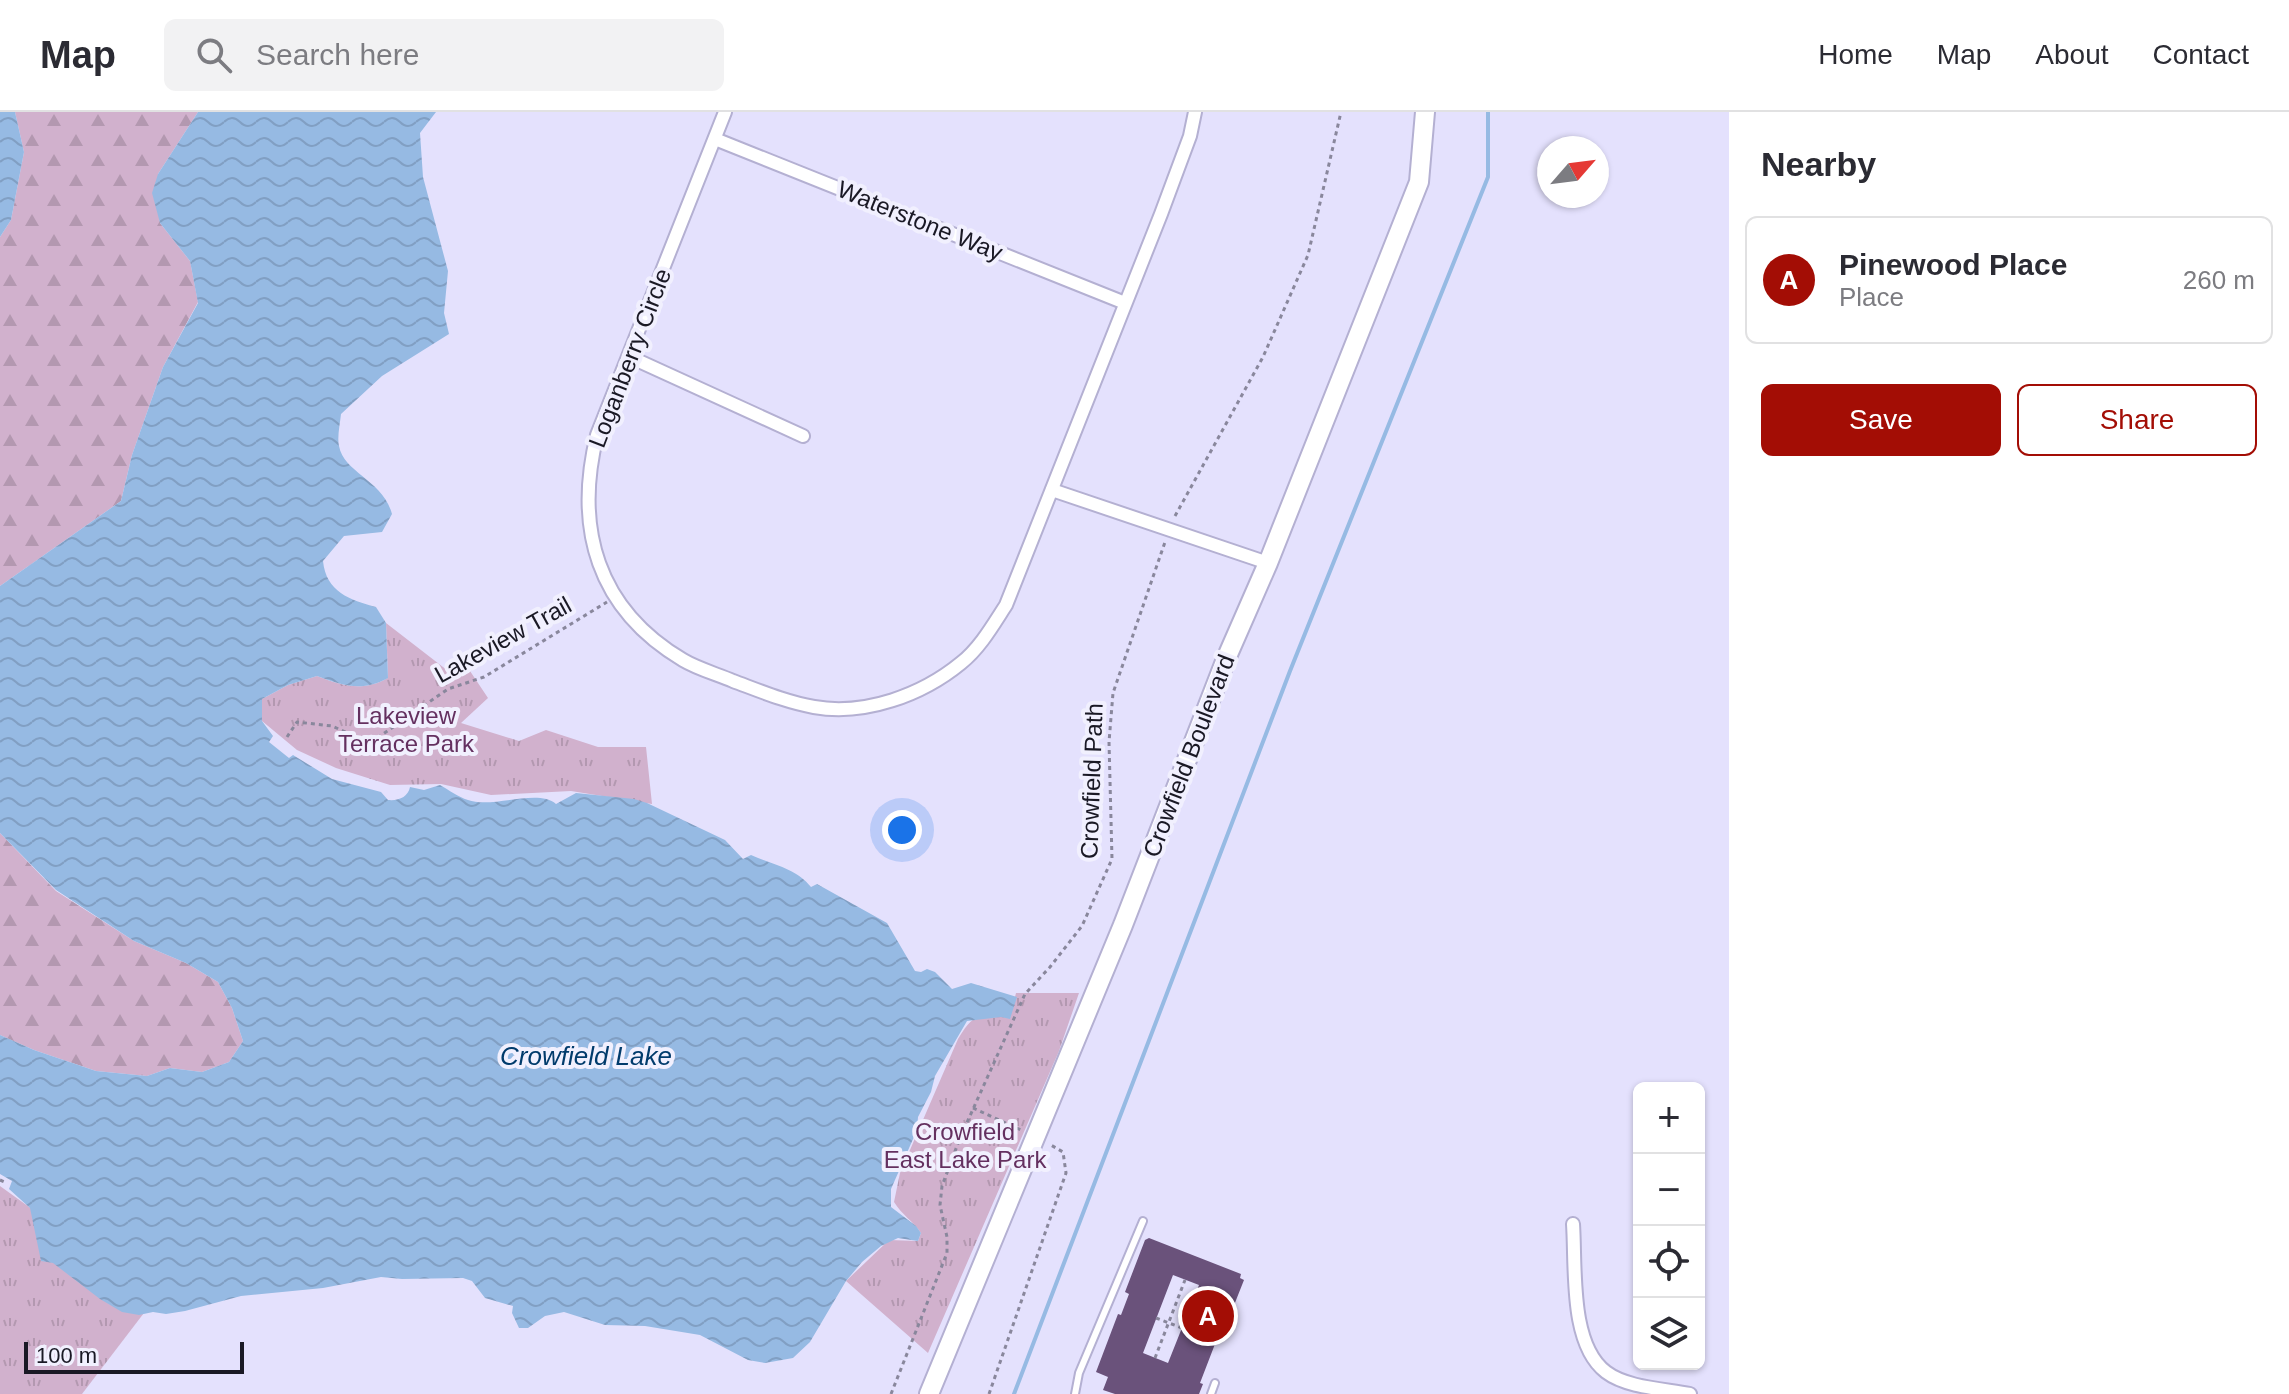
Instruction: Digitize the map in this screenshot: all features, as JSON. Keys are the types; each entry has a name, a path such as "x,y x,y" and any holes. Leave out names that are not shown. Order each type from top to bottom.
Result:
{"main road":[{"name":"Crowfield Boulevard","path":"929,1394 1123,925 1226,659 1268,563 1419,182 1425,112"}],"street":[{"name":"Loganberry Circle","path":"725,112 597,435 589,469 587,508 594,547 613,598 657,642 685,661 775,698 841,709 882,703 939,679 963,661 987,635 1006,605 1190,136 1195,112"},
{"name":"Waterstone Way","path":"715,139 1125,303"},
{"path":"630,357 803,436"},
{"path":"1052,490 1268,563"},
{"path":"1573,1224 1580,1330 1588,1353 1607,1373 1631,1382 1690,1394"}],"lane":[{"path":"1075,1394 1079,1373 1143,1221"},
{"path":"1211,1394 1215,1383"}],"path":[{"name":"Crowfield Path","path":"891,1394 947,1253 940,1205 942,1186 973,1108 1025,994 1082,926 1112,859 1109,742 1113,693 1169,530 1263,357 1308,255 1341,112"},
{"name":"Lakeview Trail","path":"287,737 297,722 332,726 370,743 448,689 484,677 613,598"},
{"path":"973,1108 1063,1152 1066,1173 989,1394"},
{"path":"0,1180 7,1183"},
{"path":"1155,1358 1185,1280"},
{"path":"1156,1318 1182,1328"}],"green space":[{"path":"15,112 198,112 158,174 160,223 190,261 198,302 163,367 132,455 121,501 0,586 0,237 11,220 24,152"},
{"name":"Lakeview Terrace Park","path":"386,623 452,674 466,665 488,698 461,723 519,741 546,730 598,747 646,747 652,804 571,791 491,795 441,784 390,785 336,768 297,750 262,721 262,699 288,685 317,676 352,686 370,685 388,678"},
{"path":"0,833 56,891 134,941 186,963 218,982 232,1008 243,1041 229,1062 202,1072 170,1068 147,1076 96,1071 0,1035"},
{"name":"Crowfield East Lake Park","path":"1016,993 1079,993 1059,1051 928,1353 846,1281 889,1240 918,1241 921,1233 894,1202 900,1173 958,1039 974,1019 1010,1017"},
{"path":"0,1186 43,1217 147,1309 82,1394 0,1394"}],"water":[{"path":"0,112 15,112 24,152 11,220 0,237"},
{"name":"Crowfield Lake","path":"198,112 436,112 420,133 423,177 448,271 444,313 449,334 382,376 341,414 338,439 342,455 381,493 392,514 382,532 344,536 323,561 325,572 334,587 349,598 376,607 386,623 388,678 370,685 353,686 317,676 288,685 262,699 262,721 273,736 269,742 289,758 293,755 332,779 381,792 388,800 402,798 410,787 424,790 440,785 478,802 538,798 556,804 576,793 647,803 725,840 743,859 751,855 784,868 811,887 817,884 887,923 915,971 927,969 935,972 952,989 971,983 1017,997 1010,1019 1001,1017 967,1021 935,1076 931,1092 918,1117 917,1130 891,1189 891,1207 916,1226 921,1233 918,1241 898,1238 881,1246 862,1262 846,1281 810,1342 793,1358 765,1363 748,1360 700,1335 645,1326 605,1325 564,1312 545,1316 528,1328 519,1328 512,1313 513,1306 485,1298 472,1281 463,1278 381,1277 323,1288 241,1296 166,1314 153,1312 139,1315 122,1312 53,1263 41,1261 30,1208 9,1189 12,1181 0,1174 0,1035 96,1071 147,1076 170,1068 202,1072 229,1062 243,1041 232,1008 218,982 186,963 134,941 56,890 0,833 0,586 121,501 132,455 163,367 198,303 190,261 160,223 152,193 158,174"}],"building":[{"path":"1149,1238 1241,1274 1240,1278 1244,1280 1223,1333 1220,1331 1200,1383 1203,1384 1199,1394 1115,1394 1103,1390 1108,1377 1096,1372 1129,1294 1125,1292 1145,1240","holes":["1173,1275 1199,1285 1168,1363 1143,1353"]}],"waterway":[{"path":"1014,1394 1290,671 1488,177 1488,112"}],"place":[{"name":"Pinewood Place","path":"1208,1316"}]}
